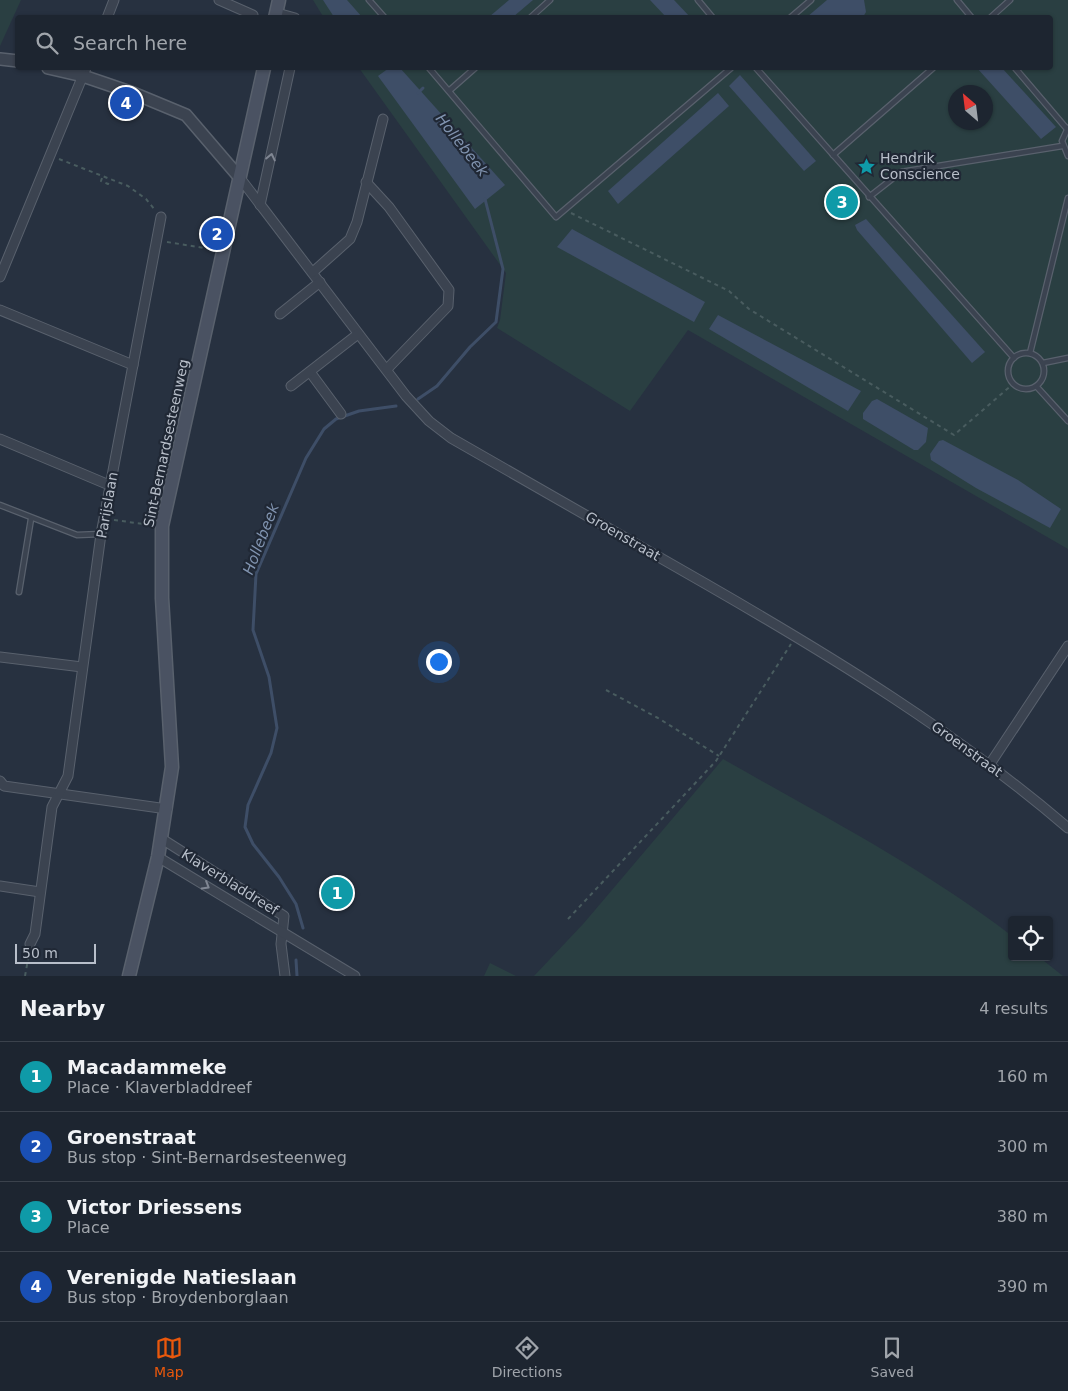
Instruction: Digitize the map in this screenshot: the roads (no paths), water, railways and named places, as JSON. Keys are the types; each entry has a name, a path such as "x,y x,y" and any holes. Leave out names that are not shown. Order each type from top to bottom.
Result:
{"main road":[{"path":"276,15 279,0"},
{"name":"Sint-Bernardsesteenweg","path":"129,976 162,839 172,767 162,598 162,526 264,70"}],"street":[{"path":"108,15 114,0"},
{"path":"220,0 253,15"},
{"path":"0,59 15,61"},
{"path":"66,70 84,72 186,115 240,178"},
{"path":"260,205 290,70"},
{"path":"0,277 84,72"},
{"path":"313,272 350,239 357,222 383,118"},
{"name":"Groenstraat","path":"240,178 313,272 358,334 428,421 451,438 796,636 907,706 990,764 1068,828"},
{"path":"366,182 389,207 449,290 448,306 386,369"},
{"name":"Parijslaan","path":"30,944 35,934 52,807 61,793 68,776 109,485 161,217"},
{"path":"280,314 320,282"},
{"path":"0,310 133,365"},
{"path":"291,386 358,334"},
{"path":"310,372 341,414"},
{"path":"0,439 109,485"},
{"path":"990,764 1068,646"},
{"path":"0,657 82,668"},
{"path":"0,781 4,786 167,810"},
{"name":"Klaverbladdreef","path":"162,839 284,916 283,932"},
{"name":"Klaverbladdreef","path":"158,857 355,976"},
{"path":"0,886 40,892"},
{"path":"283,932 281,944 285,976"}],"lane":[{"path":"369,0 382,15"},
{"path":"533,15 550,0"},
{"path":"698,0 710,15"},
{"path":"793,15 810,0"},
{"path":"957,0 970,15"},
{"path":"993,15 1010,0"},
{"path":"432,70 556,217 729,70"},
{"path":"450,90 473,70"},
{"path":"758,70 1014,358"},
{"path":"833,155 931,70"},
{"path":"1017,70 1068,128 1064,134 1062,146 1068,156"},
{"path":"869,197 901,172 1062,146"},
{"path":"1030,353 1068,198"},
{"path":"1024,353 1030,353 1043,363 1045,375 1037,387 1025,390 1013,384 1008,374 1008,368 1014,358 1024,353"},
{"path":"1043,363 1068,358"},
{"path":"1037,387 1068,421"},
{"path":"0,505 31,519 77,535 101,534"},
{"path":"19,592 31,519"}],"water":[{"path":"323,0 347,0 360,15 333,15"},
{"path":"509,0 533,0 515,15 491,15"},
{"path":"650,0 674,0 688,15 664,15"},
{"path":"827,0 864,0 866,12 864,15 809,15"},
{"path":"386,70 402,70 505,185 475,209 378,76"},
{"path":"979,70 1004,70 1056,127 1041,139"},
{"path":"740,75 816,161 804,171 729,86"},
{"path":"718,93 729,106 618,204 608,191"},
{"path":"866,219 985,352 972,363 857,230 855,225"},
{"path":"572,229 705,302 694,322 557,247"},
{"path":"718,315 861,391 848,411 709,329"},
{"path":"877,399 928,428 926,442 918,450 914,450 863,419 863,413 872,401"},
{"path":"943,440 1018,480 1061,509 1050,528 976,488 931,460 930,454 939,441"}],"waterway":[{"name":"Hollebeek","path":"418,93 423,88"},
{"name":"Hollebeek","path":"418,399 437,386 470,347 496,322 503,269 485,199"},
{"name":"Hollebeek","path":"303,928 296,904 279,877 253,844 245,827 248,805 271,753 277,728 269,677 253,630 256,574 306,458 324,429 336,419 359,411 396,406"},
{"name":"Hollebeek","path":"296,960 297,976"}],"place":[{"name":"Verenigde Natieslaan","path":"126,103"},
{"name":"Hendrik Conscience","path":"866,166"},
{"name":"Victor Driessens","path":"842,202"},
{"name":"Groenstraat","path":"217,234"},
{"name":"Macadammeke","path":"337,893"}]}
